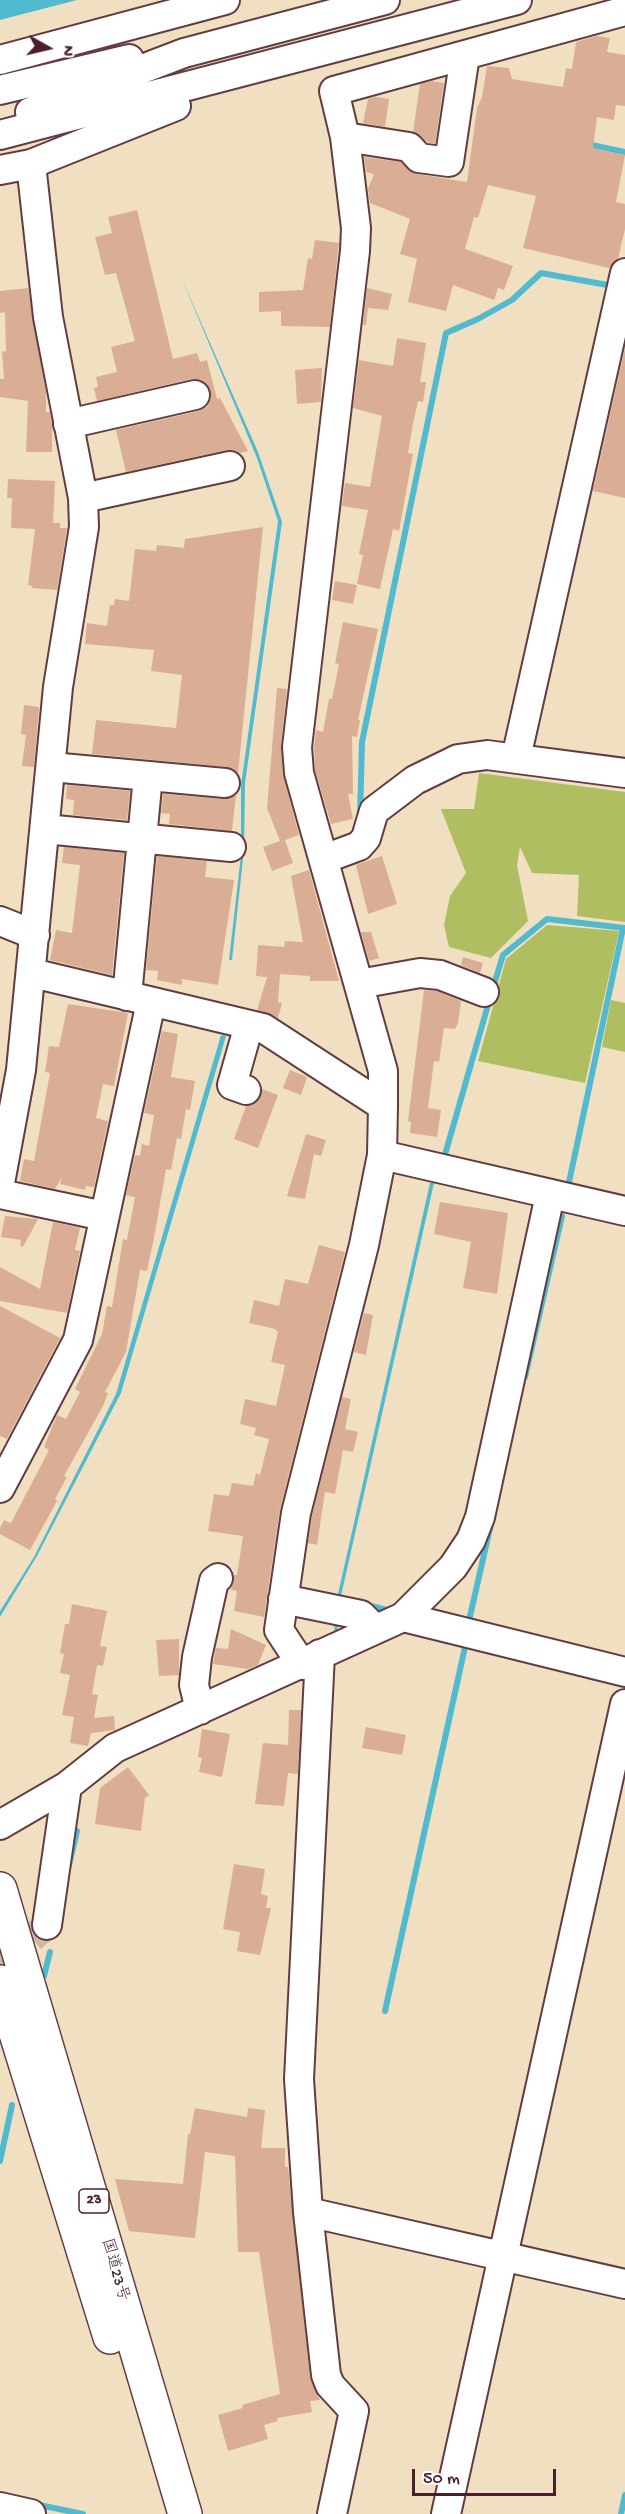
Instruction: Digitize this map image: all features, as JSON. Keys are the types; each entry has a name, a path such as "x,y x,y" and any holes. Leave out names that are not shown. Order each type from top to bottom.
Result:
{"highway":[{"name":"国道23号","path":"0,1889 185,2514"},
{"name":"国道23号","path":"0,1982 164,2514"}],"street":[{"path":"0,60 225,0"},
{"path":"0,90 119,60 318,0"},
{"path":"0,130 29,112 184,53 385,0"},
{"path":"0,135 517,0"},
{"path":"323,1653 279,1630 296,1513 364,1245 382,1155 383,1106 383,1071 299,773 297,747 355,251 356,228 345,136 334,91 625,11"},
{"path":"119,60 184,53"},
{"path":"345,136 409,147 419,158 449,162 465,55"},
{"path":"0,170 31,164 195,99 220,79"},
{"path":"2,1165 21,1070 58,687 84,528 83,498 48,316 31,164"},
{"path":"516,758 625,277"},
{"path":"68,424 195,395"},
{"path":"83,498 230,466"},
{"path":"324,859 359,846 366,838 374,811 415,780 447,762 472,756 516,758 625,773"},
{"path":"51,767 225,783"},
{"path":"0,1488 78,1340 104,1216 139,999 142,838 148,776"},
{"path":"45,829 231,847"},
{"path":"0,921 35,935"},
{"path":"32,973 263,1028 383,1106"},
{"path":"359,984 420,973 440,975 484,992"},
{"path":"246,1090 232,1085 249,1025"},
{"path":"382,1155 625,1211"},
{"path":"0,1194 104,1216"},
{"path":"0,1825 68,1786 115,1748 403,1617 453,1567 471,1540 480,1517 550,1195"},
{"path":"200,1710 194,1685 197,1657 214,1581 218,1578"},
{"path":"284,1599 361,1615 375,1629"},
{"path":"403,1617 625,1672"},
{"path":"323,1653 299,2079 326,2375 330,2385 354,2411 332,2514"},
{"path":"446,2514 625,1704"},
{"path":"47,1925 68,1786"},
{"path":"313,2213 502,2263 625,2284"},
{"path":"0,2507 31,2514"}],"green space":[{"path":"479,773 625,792 625,922 577,916 579,875 532,873 520,847 517,865 528,921 491,958 449,947 444,925 450,896 466,873 441,809 474,809"},
{"path":"547,925 619,931 585,1083 478,1061 506,959"},
{"path":"611,1000 625,1003 625,1052 602,1047"}],"water":[{"path":"0,0 77,0 0,20"},
{"path":"181,277 258,452 282,522 245,783 244,850 232,960 229,960 241,855 241,785 278,521 257,458"},
{"path":"221,1035 226,1036 121,1393 37,1556 0,1617 0,1611 34,1557 116,1394"},
{"path":"430,1183 434,1183 339,1605 309,2096 314,2227 306,2097 336,1603"}],"building":[{"path":"596,36 610,38 607,52 625,55 625,106 616,105 614,120 597,117 593,148 625,155 616,202 625,204 625,229 618,259 609,268 523,248 536,196 488,185 478,218 474,217 465,249 513,266 504,290 498,288 494,300 453,285 446,311 408,302 417,259 400,254 410,219 370,203 368,189 374,174 366,172 364,157 401,162 417,174 467,182 477,108 482,97 487,66 509,68 512,79 563,87 566,68 572,69 576,42"},
{"path":"432,81 444,83 435,144 427,142 413,132 420,84"},
{"path":"376,97 389,99 385,127 363,123 368,99"},
{"path":"137,210 173,359 197,353 200,362 207,360 217,399 220,398 248,451 240,453 226,450 126,472 116,430 199,411 207,407 211,399 207,384 200,379 192,379 97,401 94,388 98,387 96,377 117,372 111,347 135,341 116,273 105,275 95,237 112,233 108,217"},
{"path":"315,240 339,243 330,327 281,326 281,311 259,312 259,292 303,290 308,258 312,259"},
{"path":"28,288 46,391 46,412 50,412 52,424 52,452 26,452 28,401 0,397 0,379 4,379 2,352 6,351 5,312 0,313 0,291"},
{"path":"367,288 392,294 388,310 368,308 366,325 363,325"},
{"path":"397,338 426,343 420,382 426,382 423,402 418,401 413,424 408,453 413,454 399,531 393,529 380,589 357,584 363,555 359,554 368,510 342,506 345,483 370,487 382,416 353,408 359,360 393,366"},
{"path":"625,348 625,498 593,491"},
{"path":"322,368 321,402 297,404 295,370"},
{"path":"8,479 55,481 53,523 60,523 60,528 67,528 57,590 32,588 28,585 35,529 11,528 12,498 7,498"},
{"path":"263,527 238,773 227,767 92,754 96,720 176,728 182,675 151,671 154,650 85,644 87,623 107,626 110,605 114,605 115,599 129,601 135,549 156,551 157,545 184,548 185,539"},
{"path":"335,581 357,585 353,604 332,600"},
{"path":"343,622 378,629 358,720 360,720 357,737 352,736 353,794 348,794 353,819 331,824 315,770 314,747 316,730 323,732 329,699 332,699 339,664 335,663"},
{"path":"277,688 287,689 281,745 283,774 299,835 285,840 293,863 272,871 263,847 280,841 267,808"},
{"path":"24,705 39,707 34,767 22,766 26,735 21,734"},
{"path":"67,785 130,791 127,820 73,815 74,800 66,799"},
{"path":"163,794 223,799 236,795 232,831 169,824 170,814 161,813"},
{"path":"64,847 124,853 112,975 50,960 56,930 72,933 80,865 62,863"},
{"path":"157,856 207,861 205,877 234,880 218,985 182,979 182,985 157,980 158,971 146,970"},
{"path":"382,856 397,904 368,914 356,865"},
{"path":"309,870 339,981 310,981 310,976 280,974 278,1002 282,1003 278,1018 257,1010 267,977 256,976 258,945 284,947 285,941 303,942 291,876"},
{"path":"361,932 371,932 379,958 369,961"},
{"path":"463,957 483,963 480,973 461,965"},
{"path":"424,990 436,991 461,1001 458,1023 455,1029 444,1028 439,1062 434,1061 428,1108 441,1110 437,1137 410,1133 411,1122 408,1121"},
{"path":"68,1004 128,1013 114,1086 103,1084 96,1118 108,1121 94,1187 86,1186 85,1190 60,1184 62,1177 55,1189 20,1181 24,1159 34,1161 50,1073 45,1072 49,1046 59,1047"},
{"path":"162,1031 178,1034 171,1077 195,1081 190,1110 186,1109 181,1139 177,1138 171,1170 166,1169 147,1271 140,1270 126,1352 105,1392 108,1393 103,1406 64,1476 67,1477 55,1499 57,1501 30,1550 0,1534 0,1528 4,1520 11,1523 49,1450 44,1447 57,1415 66,1419 80,1392 75,1389 102,1334 107,1306 112,1307 123,1239 127,1240 135,1197 126,1195 135,1155 140,1156 142,1144 149,1146 154,1115 144,1113"},
{"path":"290,1070 307,1077 301,1095 283,1088"},
{"path":"262,1089 278,1095 258,1148 234,1139 246,1106 257,1102"},
{"path":"306,1134 326,1140 321,1156 314,1154 305,1199 287,1196"},
{"path":"440,1202 508,1213 497,1294 463,1288 471,1242 434,1234"},
{"path":"5,1216 38,1219 23,1247 20,1245 21,1240 1,1237"},
{"path":"53,1222 80,1228 75,1250 80,1251 67,1313 0,1301 0,1267 40,1289"},
{"path":"319,1245 345,1252 280,1509 264,1617 234,1611 237,1591 231,1590 234,1575 237,1575 243,1536 208,1531 214,1494 229,1496 232,1483 253,1486 256,1473 260,1475 269,1439 254,1435 256,1428 240,1424 245,1399 276,1406 285,1365 271,1362 278,1332 275,1329 249,1323 254,1300 279,1306 285,1279 308,1284"},
{"path":"0,1306 60,1338 7,1439 0,1436"},
{"path":"364,1313 373,1315 366,1355 354,1352"},
{"path":"342,1397 351,1399 345,1429 358,1432 353,1452 343,1450 335,1494 325,1492 317,1545 308,1543 312,1516"},
{"path":"72,1604 107,1611 100,1646 107,1647 103,1666 97,1665 92,1694 98,1695 94,1718 114,1716 115,1730 91,1733 88,1746 70,1743 74,1717 62,1715 70,1675 60,1673 64,1654 60,1653 65,1624 69,1624"},
{"path":"231,1629 266,1645 258,1665 248,1669 213,1664 216,1648 228,1649"},
{"path":"179,1639 179,1675 159,1676 156,1640"},
{"path":"289,1710 301,1710 298,1774 288,1773 284,1806 255,1804 263,1743 288,1745"},
{"path":"366,1727 406,1735 402,1755 362,1748"},
{"path":"202,1729 230,1734 222,1777 199,1772 202,1758 198,1757"},
{"path":"128,1767 149,1795 145,1798 141,1831 95,1824 100,1788"},
{"path":"234,1864 265,1869 261,1894 268,1896 266,1908 271,1908 260,1955 237,1951 240,1932 223,1929"},
{"path":"195,2108 247,2117 248,2108 265,2110 261,2148 285,2148 285,2167 288,2167 310,2377 320,2400 310,2401 312,2412 277,2418 278,2421 264,2425 268,2439 228,2451 218,2415 280,2394 259,2252 238,2252 235,2156 205,2152 195,2238 129,2231 115,2179 183,2184 188,2134 190,2134"}],"waterway":[{"path":"587,144 625,152"},
{"path":"360,818 362,742 446,333 512,300 541,273 613,286"},
{"path":"493,988 503,955 547,919 625,928"},
{"path":"568,1187 623,928"},
{"path":"444,1158 490,998"},
{"path":"525,1377 562,1216"},
{"path":"468,1625 491,1524"},
{"path":"367,1605 387,1610"},
{"path":"385,2011 465,1647"},
{"path":"69,1865 77,1831"},
{"path":"44,1976 50,1952"},
{"path":"0,2161 12,2105"},
{"path":"621,2514 625,2495"},
{"path":"34,2504 83,2514"}],"tunnel":[{"path":"0,1966 47,1925"}]}
